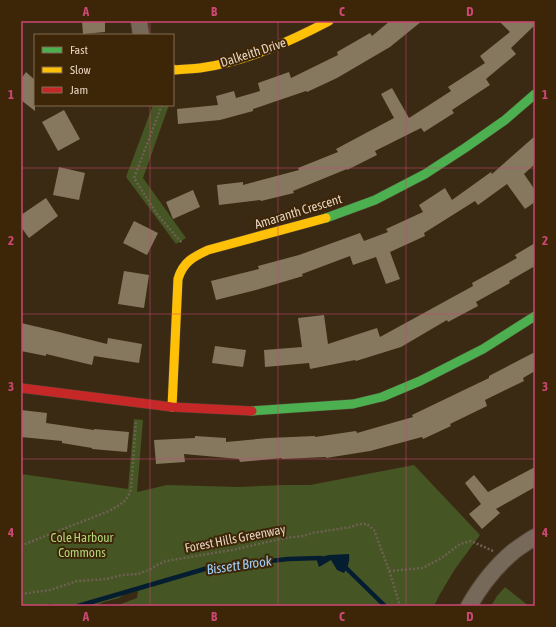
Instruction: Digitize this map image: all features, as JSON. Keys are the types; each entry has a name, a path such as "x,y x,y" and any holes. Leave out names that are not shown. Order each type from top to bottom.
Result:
{"street":[{"path":"139,21 141,34"},
{"name":"Dalkeith Drive","path":"174,70 200,68 244,57 294,39 329,21"},
{"name":"Amaranth Crescent","path":"172,407 178,280 180,271 184,264 208,250 335,215 375,200 425,174 465,148 505,120 535,94"},
{"path":"21,388 172,407 256,411 353,404 382,397 420,382 483,349 535,316"},
{"path":"469,606 475,595 493,571 515,550 535,537"}],"path":[{"path":"162,106 134,178 157,214 194,257"},
{"path":"21,546 109,511 126,500 131,489 138,403"},
{"name":"Forest Hills Greenway","path":"21,594 50,590 77,581 107,579 122,575 138,574 166,561 232,550 285,538 351,527 359,524 367,524 374,530 400,606"},
{"path":"389,571 423,568 443,557 460,544 471,541 507,558"}],"green space":[{"path":"153,106 169,106 143,178 186,238 176,244 126,177"},
{"name":"Cole Harbour Commons","path":"134,419 143,420 137,492 167,485 238,487 310,485 414,465 480,535 455,569 434,606 110,606 121,604 137,598 138,591 125,594 119,598 94,606 57,606 48,604 45,606 21,606 21,474 128,489"},
{"path":"505,587 529,606 491,606"}],"water":[{"path":"349,554 347,568 344,573 337,570 331,560 319,567 316,558 329,555"}],"building":[{"path":"82,21 105,21 105,32 83,34"},
{"path":"390,21 422,21 390,47 337,78 307,92 306,91 253,109 253,111 220,120 178,124 177,109 218,105 216,96 234,91 236,98 260,91 258,83 289,72 291,78 338,55 337,52 370,33 372,36"},
{"path":"499,21 535,21 535,25 511,48 516,54 486,79 490,85 452,110 454,113 424,132 421,128 375,151 377,155 347,170 293,191 294,193 261,201 219,205 217,185 243,182 243,185 299,170 298,168 338,152 336,149 394,118 381,94 392,88 409,118 451,91 448,87 485,63 480,56 510,32"},
{"path":"26,72 34,79 35,111 21,100 21,79"},
{"path":"64,110 80,139 58,151 42,122"},
{"path":"535,136 535,164 524,174 535,190 535,202 525,209 507,184 478,205 475,201 424,233 425,236 390,252 400,279 386,284 376,257 353,265 350,256 302,274 303,276 216,300 211,281 259,269 258,266 299,255 360,233 364,241 388,232 386,229 423,212 419,205 445,188 452,200 491,172 492,174"},
{"path":"59,167 85,173 79,200 53,195"},
{"path":"193,190 200,207 173,219 166,202"},
{"path":"46,198 58,216 29,238 21,227 21,215"},
{"path":"134,221 158,233 147,255 123,243"},
{"path":"535,243 535,266 509,281 510,283 476,302 478,306 448,322 447,320 401,347 356,361 310,369 309,363 265,367 264,350 302,347 298,318 324,315 328,344 377,328 380,337 473,286 472,283 517,258 515,255"},
{"path":"124,271 149,275 144,308 118,304"},
{"path":"21,323 107,344 108,338 142,344 139,363 94,356 92,365 46,354 46,356 21,351"},
{"path":"215,346 246,350 243,367 212,363"},
{"path":"535,352 535,371 523,378 524,381 485,400 487,406 450,424 451,426 423,439 422,437 370,451 326,458 282,458 240,462 239,459 184,454 185,462 156,464 154,440 195,438 195,436 226,438 226,442 268,438 315,437 356,431 357,433 413,417 412,415 489,378 489,376"},
{"path":"21,410 47,413 46,423 94,430 129,432 127,452 92,449 62,443 62,441 21,437"},
{"path":"535,467 535,487 496,509 500,513 482,529 469,514 481,504 465,483 474,475 488,492"}],"waterway":[{"name":"Bissett Brook","path":"78,606 208,568 288,559 321,558"},
{"name":"Bissett Brook","path":"343,565 385,606"}],"traffic: fast":[{"path":"326,218 375,200 425,174 505,120 535,94"},
{"path":"252,411 353,404 382,397 420,381 483,349 535,316"}],"traffic: slow":[{"path":"174,70 200,68 217,65 250,56 282,44 329,21"},
{"path":"172,407 178,279 186,264 193,258 208,250 326,218"}],"traffic: jam":[{"path":"21,388 172,407 252,411"}]}
